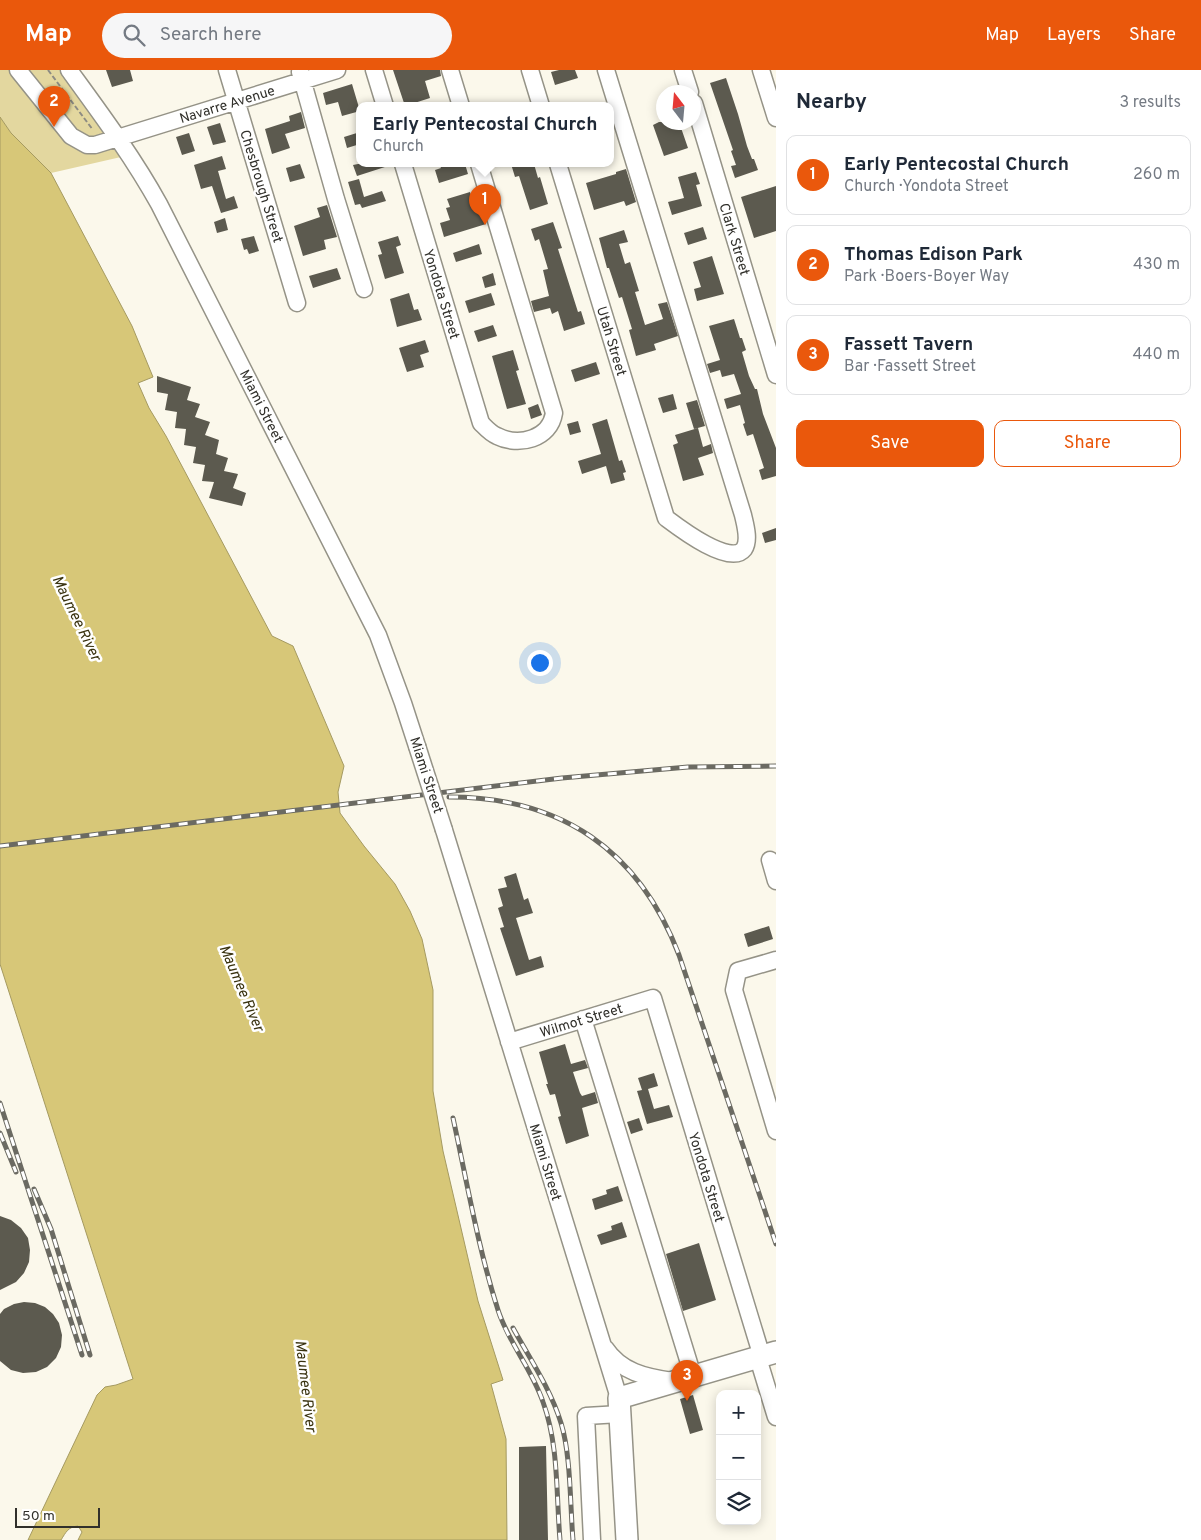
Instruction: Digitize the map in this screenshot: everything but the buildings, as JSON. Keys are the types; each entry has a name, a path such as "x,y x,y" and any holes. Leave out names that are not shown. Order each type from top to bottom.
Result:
{"main road":[{"path":"619,1406 685,1379 765,1356"},
{"name":"Miami Street","path":"619,1406 627,1540"}],"street":[{"name":"Navarre Avenue","path":"18,70 71,136 87,145 95,145 236,101 301,75 337,70"},
{"name":"Miami Street","path":"68,70 118,138 143,175 159,204 378,635 404,703 444,830 602,1343 619,1406"},
{"name":"Chesbrough Street","path":"227,70 297,303"},
{"path":"374,70 384,102"},
{"path":"450,70 460,102"},
{"path":"530,70 540,102"},
{"name":"Utah Street","path":"559,167 666,518 695,538 723,552 739,553 744,548 746,541 743,515 606,70"},
{"path":"683,70 688,85"},
{"path":"761,70 776,118"},
{"path":"301,75 336,200 364,289"},
{"name":"Clark Street","path":"701,126 776,375"},
{"name":"Yondota Street","path":"404,167 481,423 496,436 510,440 526,441 549,428 554,412 480,167"},
{"path":"770,860 776,880"},
{"path":"776,960 738,971 735,983 736,998 776,1131"},
{"name":"Yondota Street","path":"653,998 765,1356 776,1417"},
{"name":"Wilmot Street","path":"509,1042 653,998"},
{"path":"583,1019 685,1379 655,1378 636,1374 611,1356 602,1343"},
{"path":"592,1534 586,1416 619,1406"}],"path":[{"path":"48,70 94,132"}],"shaded area":[{"path":"0,70 61,70 121,157 51,173 11,133 0,117"}],"water":[{"name":"Maumee River","path":"0,117 11,133 51,173 132,326 153,377 138,383 149,408 166,436 272,636 293,646 344,766 338,792 340,813 395,884 410,911 422,939 433,990 433,1091 443,1151 478,1301 503,1380 491,1384 506,1439 507,1540 78,1540 82,1532 78,1526 66,1532 61,1540 28,1540 97,1395 105,1387 133,1379 0,964"}],"railway":[{"path":"0,846 562,778 688,767 776,766"},
{"path":"449,797 489,799 527,807 560,819 591,837 618,859 642,886 662,918 679,955 776,1244"},
{"path":"0,1103 82,1355"},
{"path":"453,1118 479,1239 498,1310 502,1322 533,1378 548,1419 556,1470 560,1540"},
{"path":"0,1133 16,1172"},
{"path":"34,1189 51,1229 90,1355"},
{"path":"513,1328 545,1386 561,1423 567,1450 573,1540"}],"place":[{"name":"Thomas Edison Park","path":"54,127"},
{"name":"Early Pentecostal Church","path":"485,225"},
{"name":"Fassett Tavern","path":"687,1401"}]}
